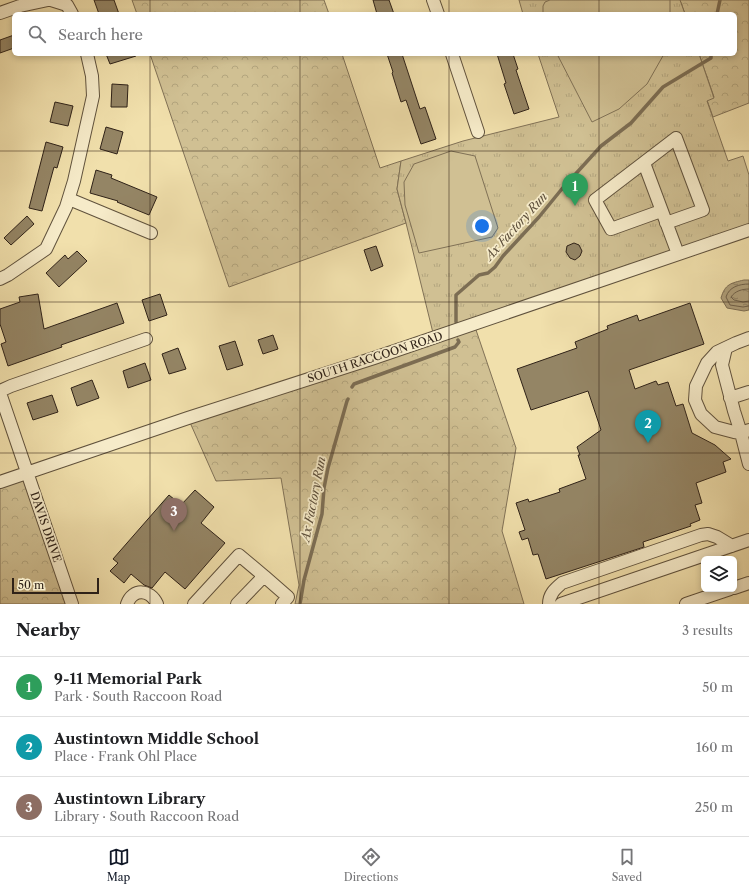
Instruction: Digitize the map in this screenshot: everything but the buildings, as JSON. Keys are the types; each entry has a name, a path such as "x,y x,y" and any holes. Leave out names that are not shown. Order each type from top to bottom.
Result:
{"street":[{"path":"0,13 20,6 50,0 67,5 71,12"},
{"path":"434,0 437,12"},
{"path":"0,279 46,249 66,207 74,181 93,96 92,76 87,56"},
{"path":"453,56 478,132"},
{"path":"661,211 611,229 595,200 676,138 703,210 666,223"},
{"path":"644,163 678,254"},
{"path":"69,199 151,233"},
{"name":"SOUTH RACCOON ROAD","path":"0,482 188,418 374,358 749,230"},
{"path":"745,432 734,432 715,427 701,414 695,400 696,386 707,363 716,352 749,338"},
{"path":"0,392 11,386 146,339"},
{"path":"726,348 722,365 730,398 745,432 749,464"},
{"name":"DAVIS DRIVE","path":"0,392 72,604"},
{"path":"730,398 749,392"},
{"path":"549,604 549,598 553,591 562,583 701,535 708,534 717,537 732,546"},
{"path":"560,604 749,540"},
{"path":"194,604 239,555 288,597 282,604"},
{"path":"238,604 264,576"},
{"path":"737,587 749,583"},
{"path":"127,604 129,599 135,593 143,592 150,595 157,604"},
{"path":"686,604 721,592"}],"green space":[{"path":"132,0 324,0 328,12 136,12"},
{"path":"519,0 680,0 684,12 522,12"},
{"path":"550,0 670,0 670,12 543,12 545,2"},
{"path":"680,0 749,0 749,103 713,117 707,100 714,97 700,56 737,56 737,12 684,12"},
{"path":"151,56 343,56 380,168 401,161 397,189 406,223 229,287"},
{"path":"539,56 700,56 714,98 707,101 728,161 743,156 749,175 749,230 434,337 397,189 401,161 463,141 559,117"},
{"path":"558,56 663,56 647,84 619,109 592,122"},
{"path":"451,151 475,156 498,228 492,237 419,253 405,205 404,182 414,164"},
{"path":"474,324 516,448 502,531 524,604 295,604 299,585 281,478 216,481 188,418"},
{"path":"27,473 72,604 0,604 0,482"}],"water":[{"path":"749,280 749,310 744,311 727,308 721,298 724,290 732,283"}],"waterway":[{"name":"Ax Factory Run","path":"717,12 720,0"},
{"name":"Ax Factory Run","path":"456,322 456,295 479,275 488,273 495,267 503,256 601,146 631,123 663,87 711,58 711,56"},
{"name":"Ax Factory Run","path":"352,387 354,384 455,347 459,342 458,340"},
{"name":"Ax Factory Run","path":"300,604 304,580 322,514 324,488 328,468 348,399"}],"place":[{"name":"9-11 Memorial Park","path":"575,206"},
{"name":"Austintown Middle School","path":"648,443"},
{"name":"Austintown Library","path":"174,531"}]}
